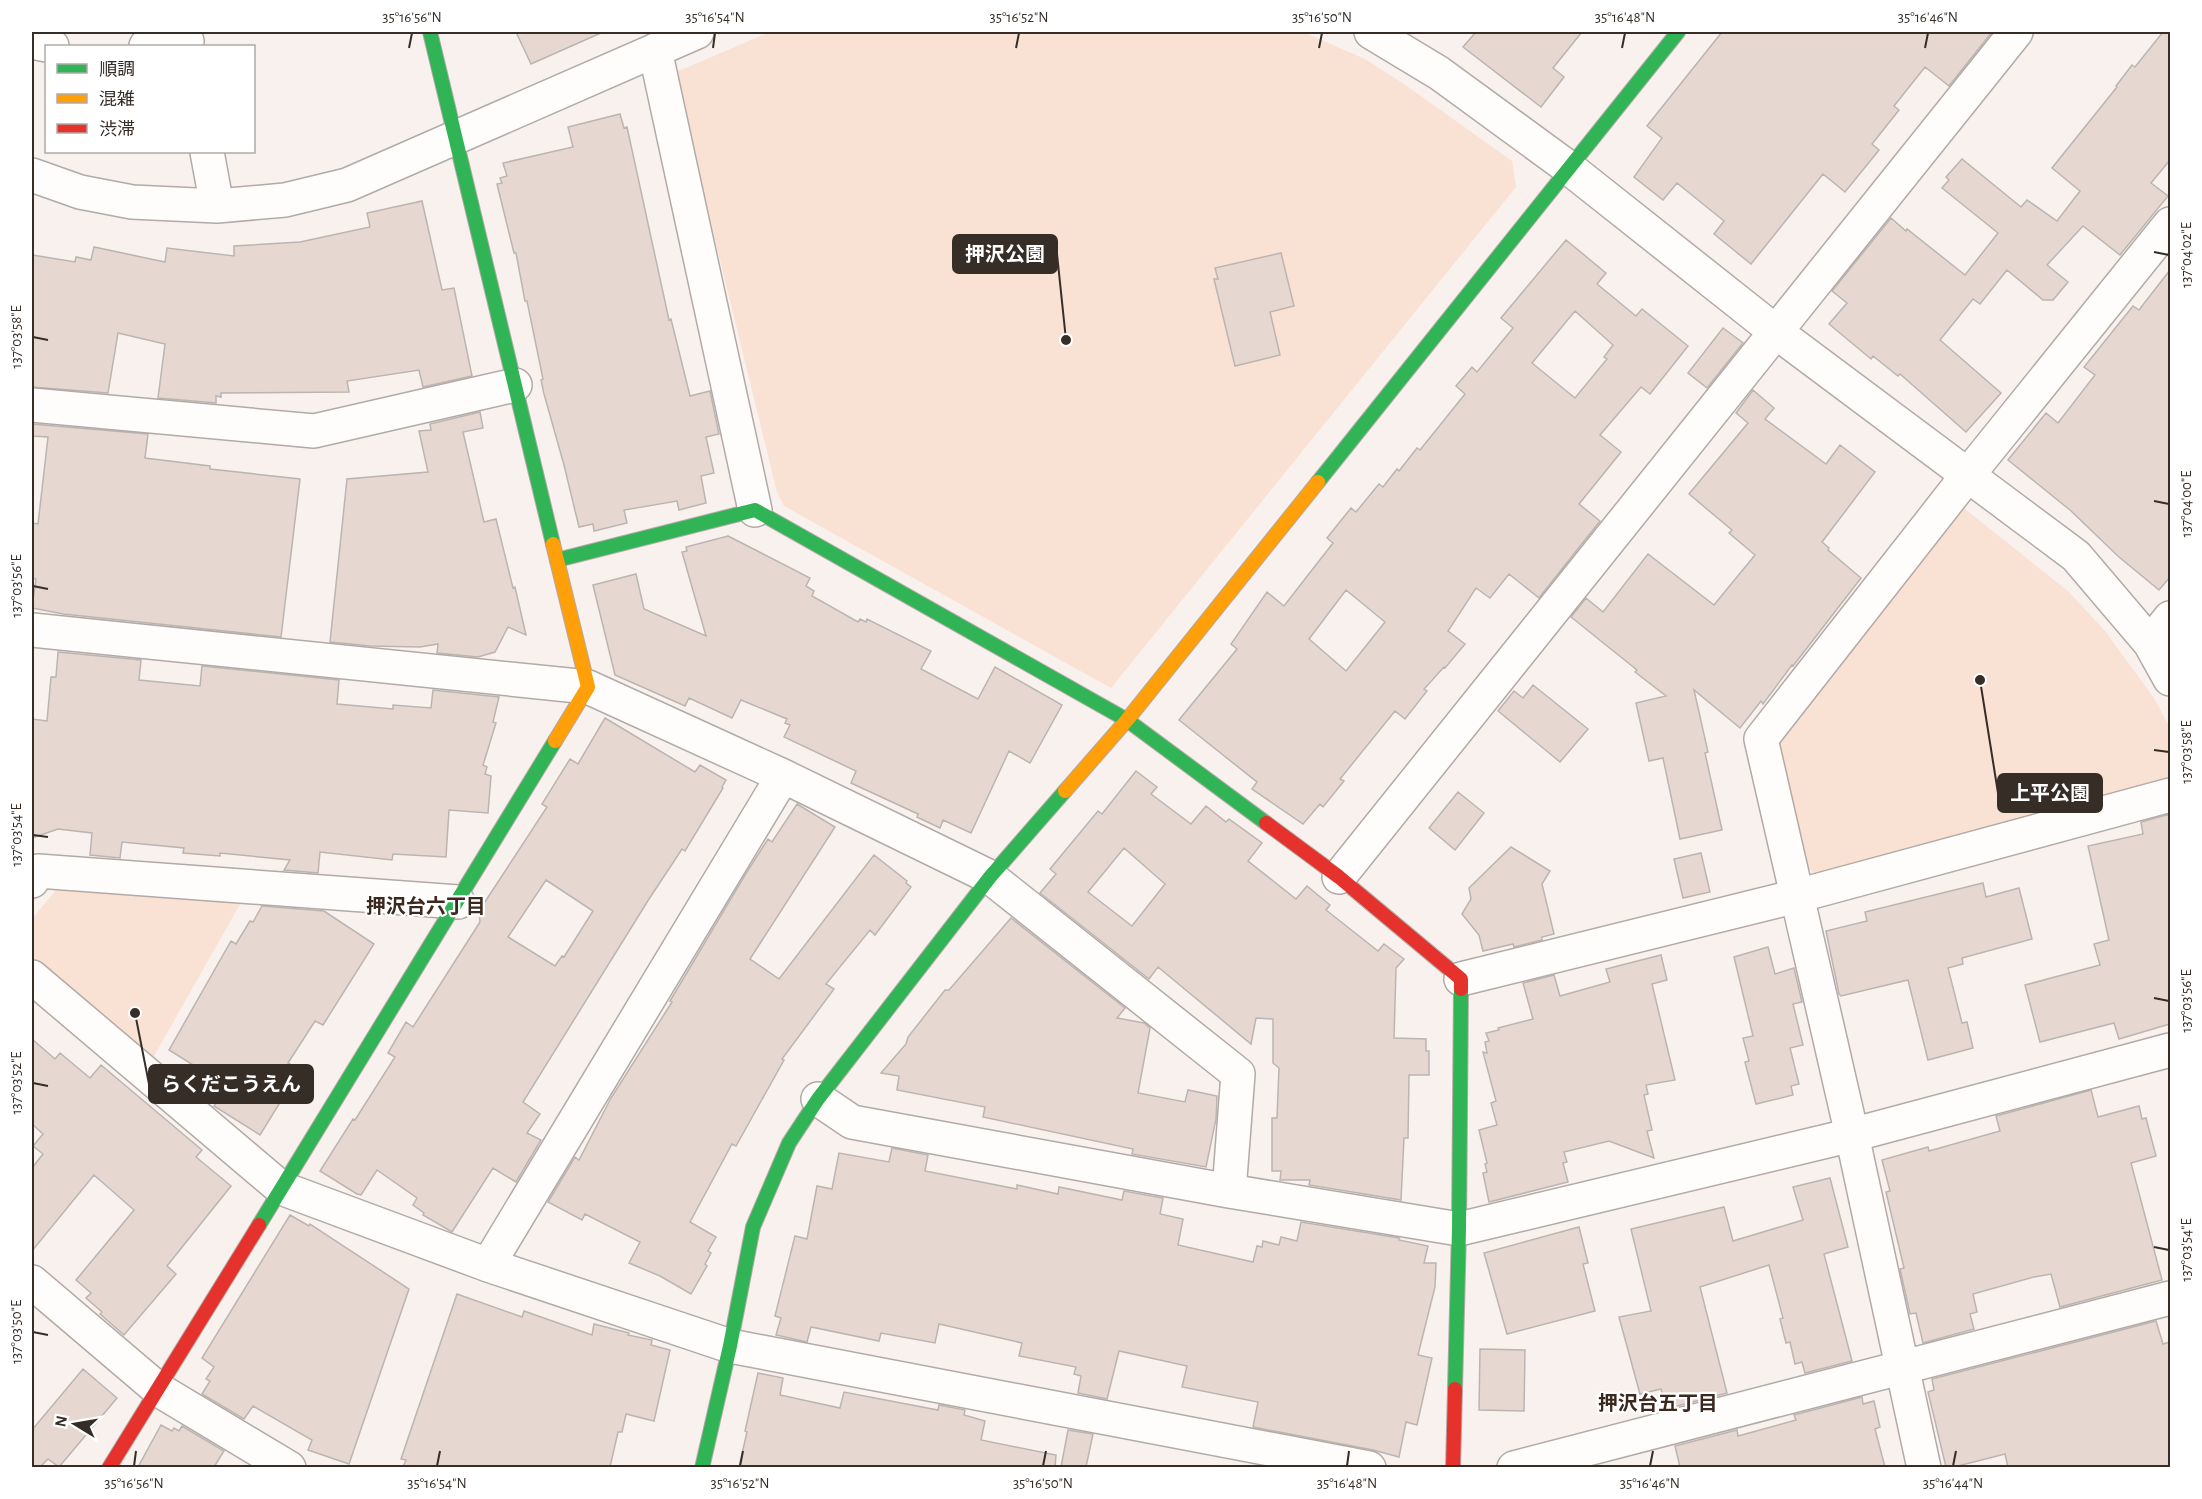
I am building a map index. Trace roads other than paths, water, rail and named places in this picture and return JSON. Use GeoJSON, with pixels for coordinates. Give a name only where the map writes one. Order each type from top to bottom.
{"type":"FeatureCollection","features":[{"type":"Feature","properties":{"kind":"street"},"geometry":{"type":"LineString","coordinates":[[109,1467],[159,1390],[281,1188],[459,902],[588,687],[430,32]]}},
{"type":"Feature","properties":{"kind":"street"},"geometry":{"type":"LineString","coordinates":[[32,175],[80,192],[132,202],[217,206],[285,200],[347,185],[697,32]]}},
{"type":"Feature","properties":{"kind":"street"},"geometry":{"type":"LineString","coordinates":[[1371,32],[1439,73],[1569,168],[1776,332],[2076,556],[2150,643],[2170,679]]}},
{"type":"Feature","properties":{"kind":"street"},"geometry":{"type":"LineString","coordinates":[[702,1467],[730,1346],[753,1227],[789,1143],[818,1099],[990,877],[1127,720],[1678,32]]}},
{"type":"Feature","properties":{"kind":"street"},"geometry":{"type":"LineString","coordinates":[[1339,877],[2016,32]]}},
{"type":"Feature","properties":{"kind":"street"},"geometry":{"type":"LineString","coordinates":[[153,45],[187,40]]}},
{"type":"Feature","properties":{"kind":"street"},"geometry":{"type":"LineString","coordinates":[[32,42],[47,45]]}},
{"type":"Feature","properties":{"kind":"street"},"geometry":{"type":"LineString","coordinates":[[655,50],[755,510]]}},
{"type":"Feature","properties":{"kind":"street"},"geometry":{"type":"LineString","coordinates":[[207,153],[217,206]]}},
{"type":"Feature","properties":{"kind":"street"},"geometry":{"type":"LineString","coordinates":[[1924,1467],[1852,1135],[1761,739],[1967,476],[2170,224]]}},
{"type":"Feature","properties":{"kind":"street"},"geometry":{"type":"LineString","coordinates":[[32,405],[314,431],[515,385]]}},
{"type":"Feature","properties":{"kind":"street"},"geometry":{"type":"LineString","coordinates":[[556,560],[755,510],[1127,720],[1339,877],[1461,979]]}},
{"type":"Feature","properties":{"kind":"street"},"geometry":{"type":"LineString","coordinates":[[2150,643],[2170,618]]}},
{"type":"Feature","properties":{"kind":"street"},"geometry":{"type":"LineString","coordinates":[[32,630],[588,687],[783,776],[990,877],[1238,1074],[1228,1191]]}},
{"type":"Feature","properties":{"kind":"street"},"geometry":{"type":"LineString","coordinates":[[488,1265],[783,776]]}},
{"type":"Feature","properties":{"kind":"street"},"geometry":{"type":"LineString","coordinates":[[1461,979],[1797,896],[2170,795]]}},
{"type":"Feature","properties":{"kind":"street"},"geometry":{"type":"LineString","coordinates":[[32,881],[38,871],[459,902]]}},
{"type":"Feature","properties":{"kind":"street"},"geometry":{"type":"LineString","coordinates":[[32,977],[281,1188],[488,1265],[730,1346],[1369,1467]]}},
{"type":"Feature","properties":{"kind":"street"},"geometry":{"type":"LineString","coordinates":[[1453,1467],[1459,1228],[1461,979]]}},
{"type":"Feature","properties":{"kind":"street"},"geometry":{"type":"LineString","coordinates":[[818,1099],[852,1122],[1228,1191],[1459,1228],[1852,1135],[2170,1050]]}},
{"type":"Feature","properties":{"kind":"street"},"geometry":{"type":"LineString","coordinates":[[32,1282],[159,1390],[289,1467]]}},
{"type":"Feature","properties":{"kind":"street"},"geometry":{"type":"LineString","coordinates":[[1514,1467],[2170,1298]]}},
{"type":"Feature","properties":{"kind":"place","name":"押沢公園"},"geometry":{"type":"Point","coordinates":[1066,340]}},
{"type":"Feature","properties":{"kind":"place","name":"上平公園"},"geometry":{"type":"Point","coordinates":[1980,680]}},
{"type":"Feature","properties":{"kind":"place","name":"らくだこうえん"},"geometry":{"type":"Point","coordinates":[135,1013]}},
{"type":"Feature","properties":{"kind":"district","name":"押沢台六丁目"},"geometry":{"type":"Point","coordinates":[426,906]}},
{"type":"Feature","properties":{"kind":"district","name":"押沢台五丁目"},"geometry":{"type":"Point","coordinates":[1658,1403]}}]}
